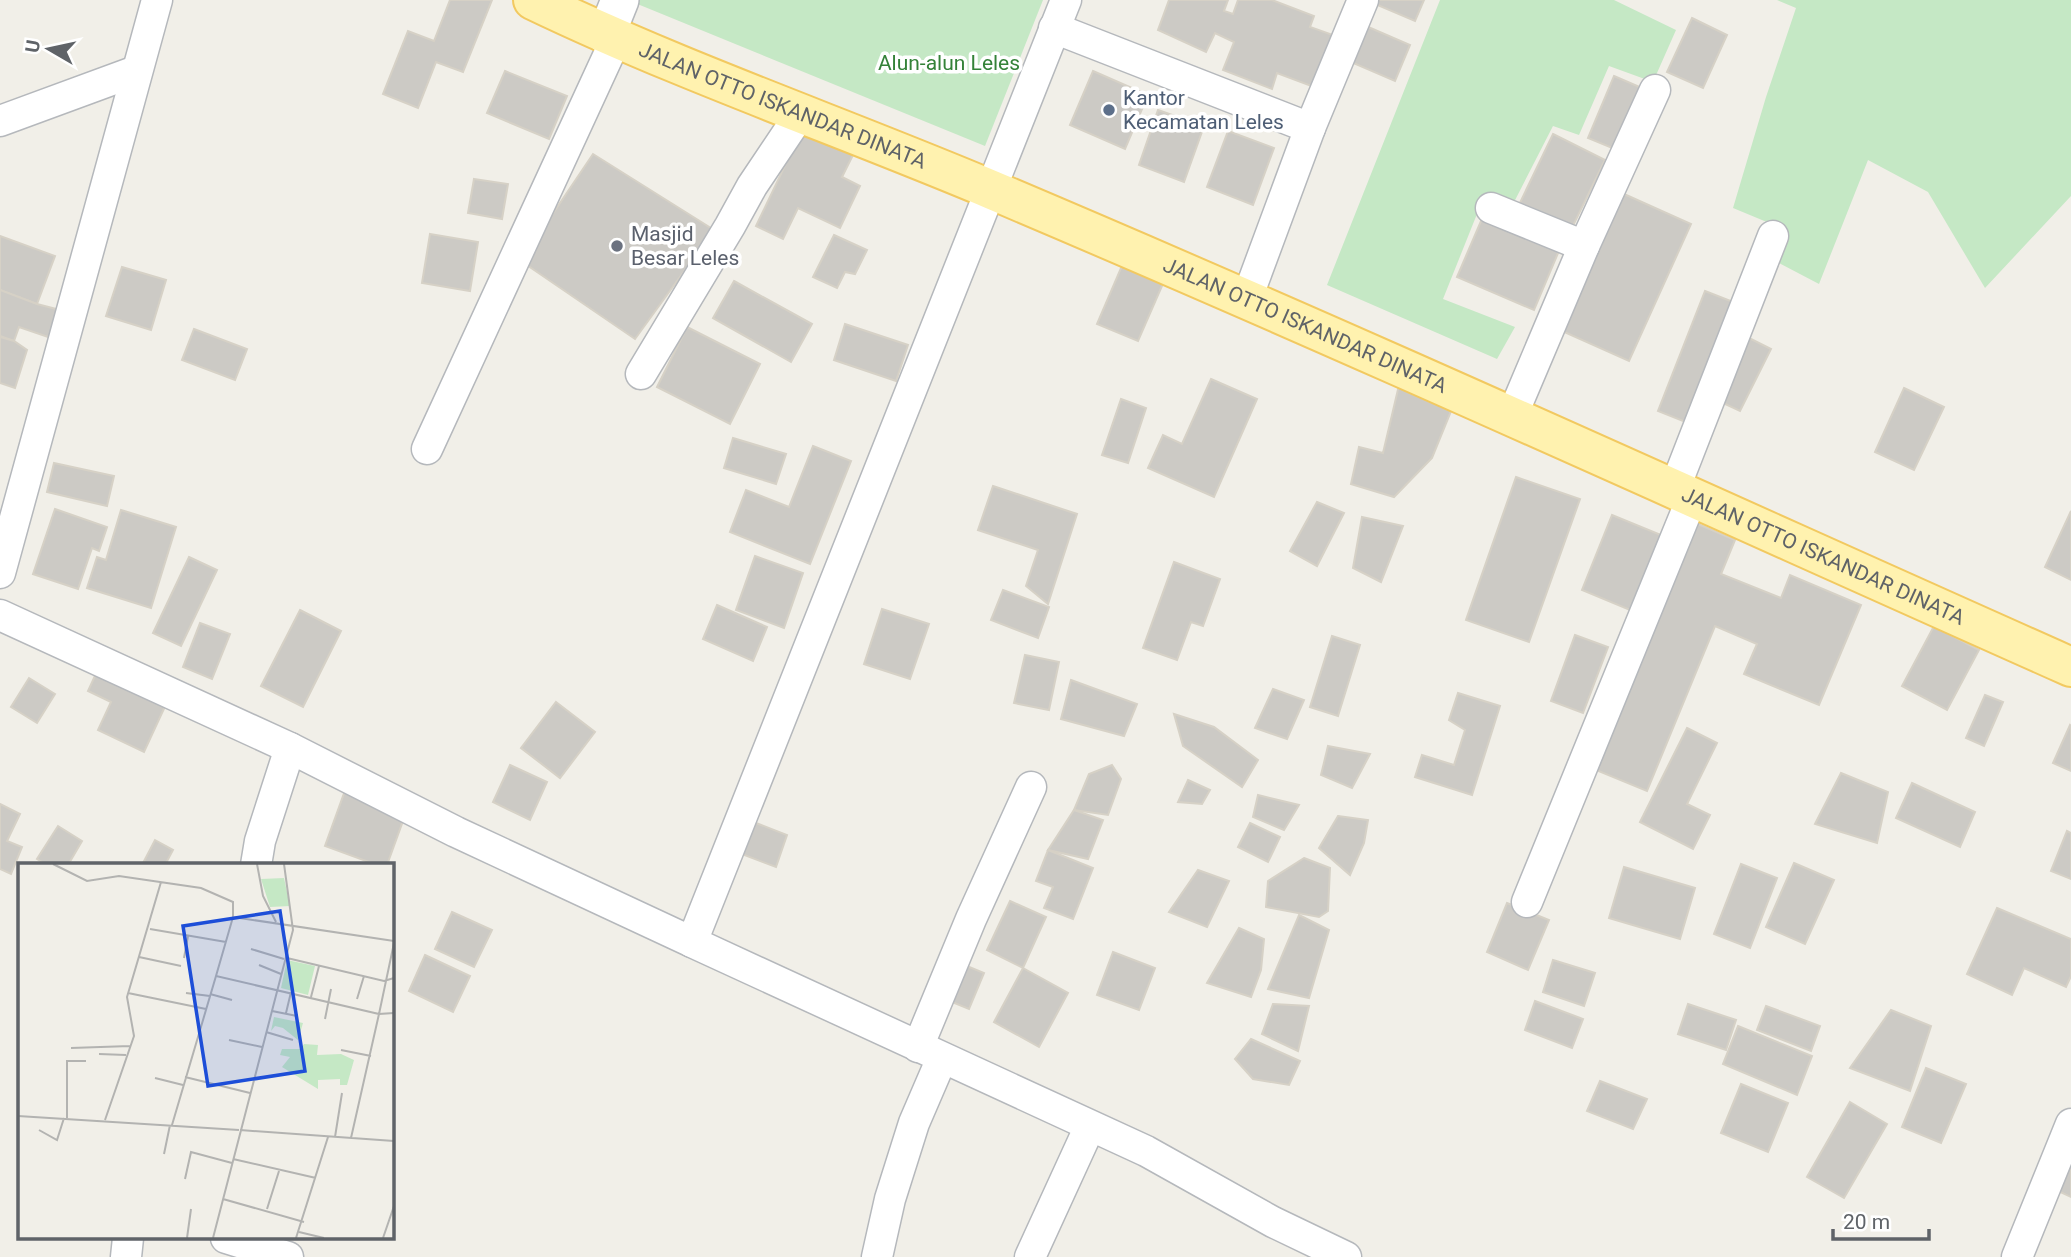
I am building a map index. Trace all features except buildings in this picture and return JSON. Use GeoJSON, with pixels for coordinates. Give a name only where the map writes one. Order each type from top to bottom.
{"type":"FeatureCollection","features":[{"type":"Feature","properties":{"kind":"main road","name":"JALAN OTTO ISKANDAR DINATA"},"geometry":{"type":"LineString","coordinates":[[533,0],[611,37],[991,189],[1511,416],[2071,667]]}},
{"type":"Feature","properties":{"kind":"street"},"geometry":{"type":"LineString","coordinates":[[0,573],[157,0]]}},
{"type":"Feature","properties":{"kind":"street"},"geometry":{"type":"LineString","coordinates":[[427,449],[611,37],[620,0]]}},
{"type":"Feature","properties":{"kind":"street"},"geometry":{"type":"LineString","coordinates":[[692,942],[1066,0]]}},
{"type":"Feature","properties":{"kind":"street"},"geometry":{"type":"LineString","coordinates":[[1246,301],[1310,128],[1363,0]]}},
{"type":"Feature","properties":{"kind":"street"},"geometry":{"type":"LineString","coordinates":[[1054,28],[1310,128]]}},
{"type":"Feature","properties":{"kind":"street"},"geometry":{"type":"LineString","coordinates":[[0,121],[136,71]]}},
{"type":"Feature","properties":{"kind":"street"},"geometry":{"type":"LineString","coordinates":[[1511,416],[1655,90]]}},
{"type":"Feature","properties":{"kind":"street"},"geometry":{"type":"LineString","coordinates":[[641,374],[752,186],[801,113]]}},
{"type":"Feature","properties":{"kind":"street"},"geometry":{"type":"LineString","coordinates":[[1490,208],[1584,246]]}},
{"type":"Feature","properties":{"kind":"street"},"geometry":{"type":"LineString","coordinates":[[1527,902],[1683,494],[1773,236]]}},
{"type":"Feature","properties":{"kind":"street"},"geometry":{"type":"LineString","coordinates":[[0,615],[290,748],[456,832],[1146,1151],[1273,1222],[1346,1257]]}},
{"type":"Feature","properties":{"kind":"street"},"geometry":{"type":"LineString","coordinates":[[256,863],[260,841],[290,748]]}},
{"type":"Feature","properties":{"kind":"street"},"geometry":{"type":"LineString","coordinates":[[877,1257],[890,1199],[914,1123],[930,1052],[971,919],[1031,787]]}},
{"type":"Feature","properties":{"kind":"street"},"geometry":{"type":"LineString","coordinates":[[2017,1257],[2071,1124]]}},
{"type":"Feature","properties":{"kind":"street"},"geometry":{"type":"LineString","coordinates":[[1030,1257],[1090,1126]]}},
{"type":"Feature","properties":{"kind":"street"},"geometry":{"type":"LineString","coordinates":[[233,1240],[288,1257]]}},
{"type":"Feature","properties":{"kind":"green space","name":"Alun-alun Leles"},"geometry":{"type":"Polygon","coordinates":[[[637,0],[1043,0],[985,146],[635,3],[637,0]]]}},
{"type":"Feature","properties":{"kind":"green space"},"geometry":{"type":"Polygon","coordinates":[[[1440,0],[1614,0],[1676,30],[1653,82],[1609,66],[1579,135],[1553,126],[1511,208],[1485,194],[1443,299],[1515,327],[1497,359],[1327,285],[1440,0]]]}},
{"type":"Feature","properties":{"kind":"green space"},"geometry":{"type":"Polygon","coordinates":[[[1777,0],[2071,0],[2071,196],[1985,288],[1928,192],[1868,160],[1819,284],[1758,252],[1774,225],[1733,208],[1796,8],[1777,0]]]}},
{"type":"Feature","properties":{"kind":"place","name":"Kantor Kecamatan Leles"},"geometry":{"type":"Point","coordinates":[1109,110]}},
{"type":"Feature","properties":{"kind":"place","name":"Masjid Besar Leles"},"geometry":{"type":"Point","coordinates":[617,246]}}]}
